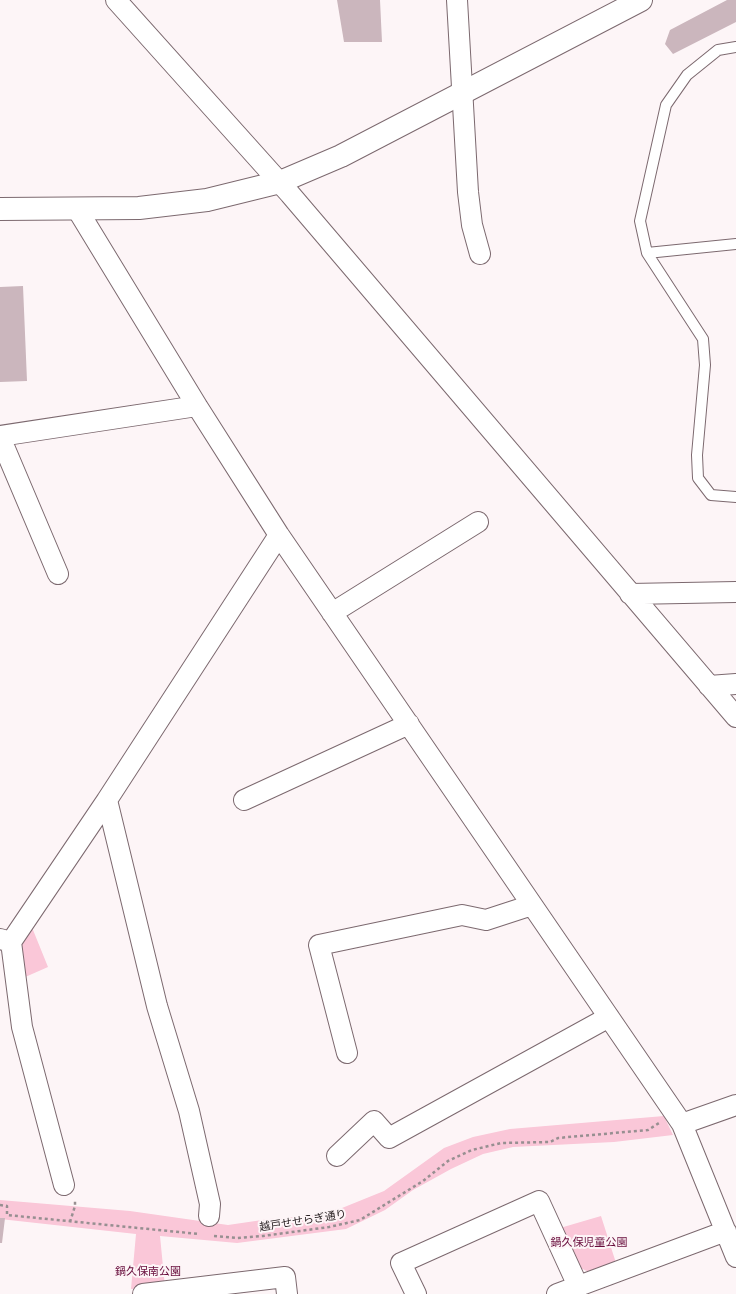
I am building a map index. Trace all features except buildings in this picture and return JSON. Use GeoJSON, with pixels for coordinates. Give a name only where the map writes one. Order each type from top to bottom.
{"type":"FeatureCollection","features":[{"type":"Feature","properties":{"kind":"street"},"geometry":{"type":"LineString","coordinates":[[116,0],[280,182],[736,717]]}},
{"type":"Feature","properties":{"kind":"street"},"geometry":{"type":"LineString","coordinates":[[457,0],[468,192],[472,225],[480,254]]}},
{"type":"Feature","properties":{"kind":"street"},"geometry":{"type":"LineString","coordinates":[[0,209],[76,210],[139,208],[207,200],[280,182],[341,156],[641,0]]}},
{"type":"Feature","properties":{"kind":"street"},"geometry":{"type":"LineString","coordinates":[[76,210],[197,406],[280,535],[609,1018],[673,1122],[726,1231],[736,1257]]}},
{"type":"Feature","properties":{"kind":"street"},"geometry":{"type":"LineString","coordinates":[[58,574],[0,437],[197,406]]}},
{"type":"Feature","properties":{"kind":"street"},"geometry":{"type":"LineString","coordinates":[[332,613],[478,522]]}},
{"type":"Feature","properties":{"kind":"street"},"geometry":{"type":"LineString","coordinates":[[64,1185],[22,1027],[6,941],[107,800],[280,535]]}},
{"type":"Feature","properties":{"kind":"street"},"geometry":{"type":"LineString","coordinates":[[630,594],[736,592]]}},
{"type":"Feature","properties":{"kind":"street"},"geometry":{"type":"LineString","coordinates":[[709,686],[736,684]]}},
{"type":"Feature","properties":{"kind":"street"},"geometry":{"type":"LineString","coordinates":[[244,800],[409,724]]}},
{"type":"Feature","properties":{"kind":"street"},"geometry":{"type":"LineString","coordinates":[[107,800],[157,1006],[189,1111],[210,1204],[208,1225]]}},
{"type":"Feature","properties":{"kind":"street"},"geometry":{"type":"LineString","coordinates":[[346,1052],[319,945],[462,915],[486,920],[532,905]]}},
{"type":"Feature","properties":{"kind":"street"},"geometry":{"type":"LineString","coordinates":[[337,1156],[374,1121],[389,1138],[609,1018]]}},
{"type":"Feature","properties":{"kind":"street"},"geometry":{"type":"LineString","coordinates":[[673,1122],[736,1105]]}},
{"type":"Feature","properties":{"kind":"street"},"geometry":{"type":"LineString","coordinates":[[416,1294],[401,1263],[539,1201],[578,1286]]}},
{"type":"Feature","properties":{"kind":"street"},"geometry":{"type":"LineString","coordinates":[[557,1294],[726,1231]]}},
{"type":"Feature","properties":{"kind":"street"},"geometry":{"type":"LineString","coordinates":[[143,1294],[223,1289],[285,1277],[288,1294]]}},
{"type":"Feature","properties":{"kind":"lane"},"geometry":{"type":"LineString","coordinates":[[736,47],[718,50],[687,75],[666,105],[640,221],[648,253],[703,339],[705,365],[697,455],[698,478],[711,495],[736,497]]}},
{"type":"Feature","properties":{"kind":"lane"},"geometry":{"type":"LineString","coordinates":[[648,253],[736,244]]}},
{"type":"Feature","properties":{"kind":"path","name":"越戸せせらぎ通り"},"geometry":{"type":"LineString","coordinates":[[211,1236],[238,1238],[263,1236],[329,1227],[352,1222],[377,1210],[423,1181],[448,1161],[472,1150],[501,1143],[550,1142],[558,1138],[648,1130],[673,1122]]}},
{"type":"Feature","properties":{"kind":"path"},"geometry":{"type":"LineString","coordinates":[[0,1204],[7,1206],[7,1215],[70,1222],[208,1225]]}},
{"type":"Feature","properties":{"kind":"path"},"geometry":{"type":"LineString","coordinates":[[70,1222],[75,1206]]}},
{"type":"Feature","properties":{"kind":"green space"},"geometry":{"type":"Polygon","coordinates":[[[31,925],[48,967],[23,978],[19,949],[31,925]]]}},
{"type":"Feature","properties":{"kind":"green space","name":"鍋久保南公園"},"geometry":{"type":"Polygon","coordinates":[[[664,1116],[673,1135],[614,1142],[513,1147],[483,1154],[451,1169],[413,1190],[385,1210],[346,1229],[237,1243],[160,1236],[165,1287],[131,1289],[136,1234],[0,1219],[0,1200],[130,1211],[228,1225],[269,1219],[311,1216],[342,1208],[384,1191],[444,1148],[473,1137],[510,1129],[664,1116]]]}},
{"type":"Feature","properties":{"kind":"green space","name":"鍋久保児童公園"},"geometry":{"type":"Polygon","coordinates":[[[601,1216],[616,1263],[589,1272],[576,1266],[560,1228],[601,1216]]]}}]}
